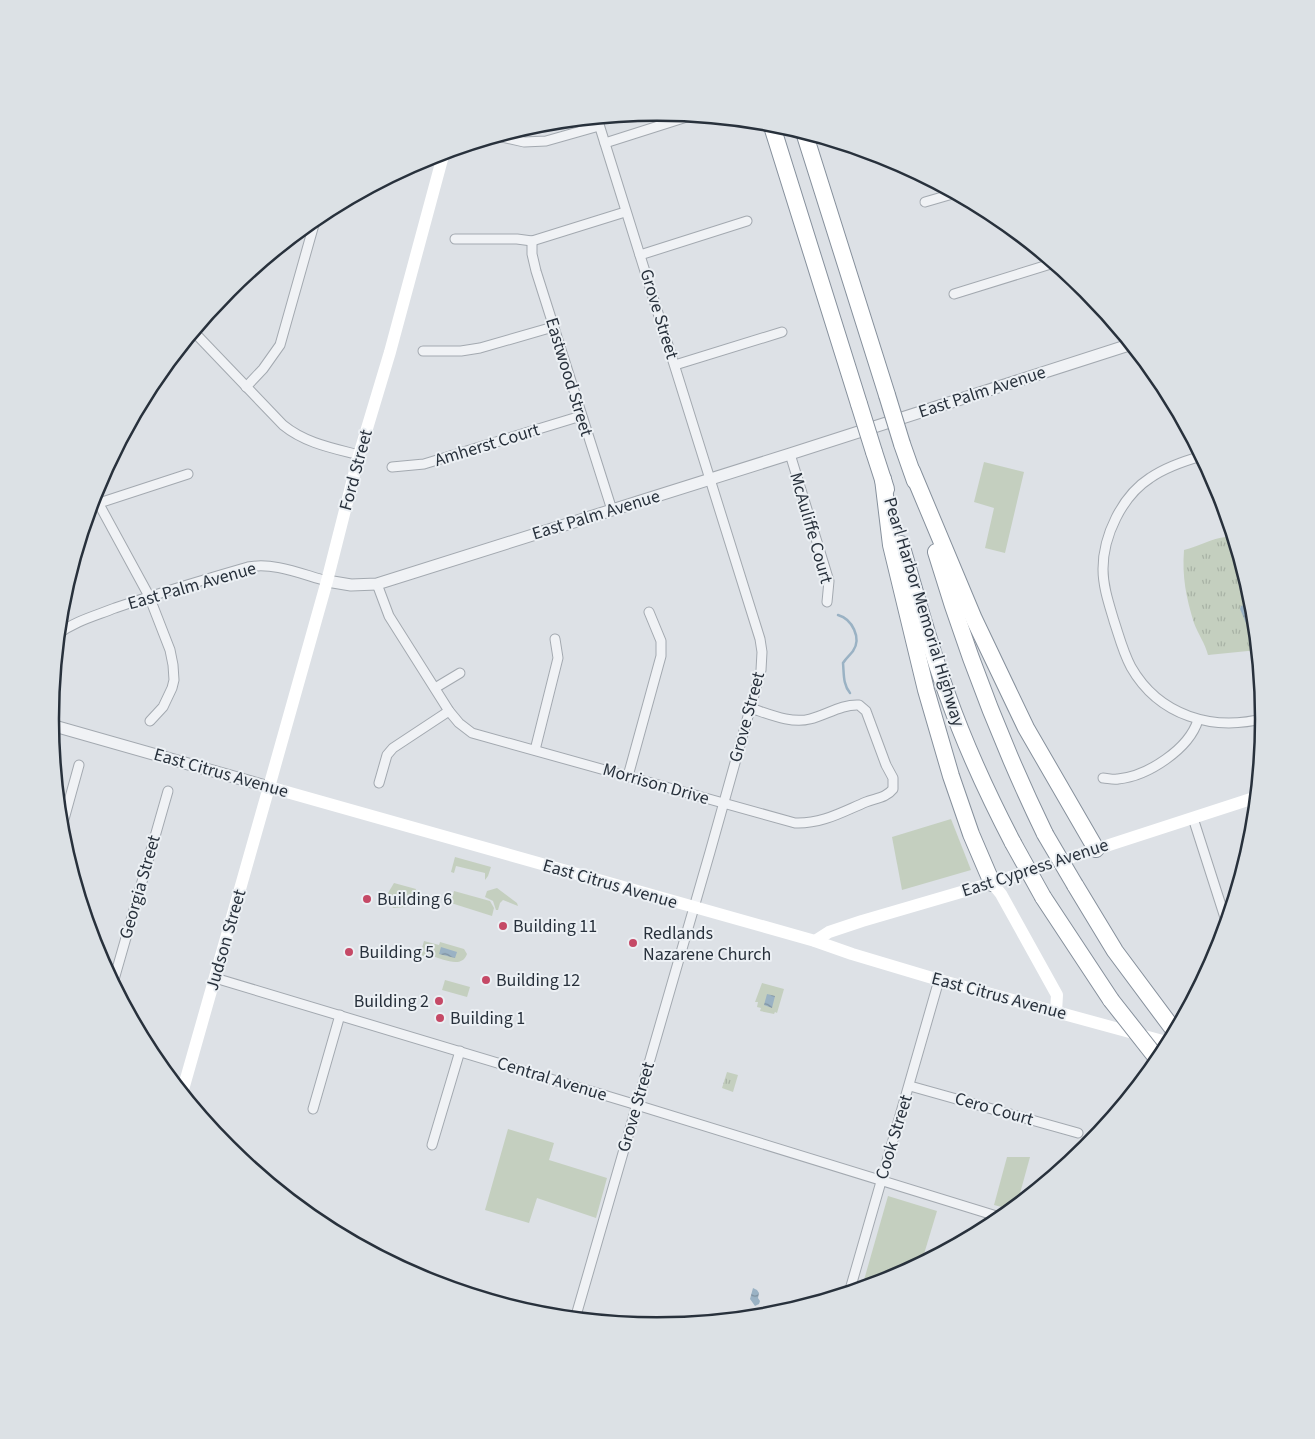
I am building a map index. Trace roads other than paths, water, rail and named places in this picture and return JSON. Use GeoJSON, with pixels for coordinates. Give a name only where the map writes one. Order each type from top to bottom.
{"type":"FeatureCollection","features":[{"type":"Feature","properties":{"kind":"highway","name":"Pearl Harbor Memorial Highway"},"geometry":{"type":"LineString","coordinates":[[774,132],[883,478],[923,621],[947,694],[981,780],[1043,897],[1111,1000],[1153,1055]]}},
{"type":"Feature","properties":{"kind":"highway","name":"Pearl Harbor Memorial Highway"},"geometry":{"type":"LineString","coordinates":[[806,140],[912,472],[954,615],[981,690],[1018,779],[1045,834],[1115,951],[1171,1027]]}},
{"type":"Feature","properties":{"kind":"highway"},"geometry":{"type":"LineString","coordinates":[[912,472],[974,619],[1026,728],[1096,849]]}},
{"type":"Feature","properties":{"kind":"highway"},"geometry":{"type":"LineString","coordinates":[[883,478],[891,545],[926,690],[951,776],[971,834],[992,883]]}},
{"type":"Feature","properties":{"kind":"main road","name":"Ford Street"},"geometry":{"type":"LineString","coordinates":[[269,787],[442,161]]}},
{"type":"Feature","properties":{"kind":"main road","name":"East Citrus Avenue"},"geometry":{"type":"LineString","coordinates":[[269,787],[815,941],[939,980],[1162,1042]]}},
{"type":"Feature","properties":{"kind":"main road","name":"Judson Street"},"geometry":{"type":"LineString","coordinates":[[184,1086],[269,787]]}},
{"type":"Feature","properties":{"kind":"main road","name":"East Cypress Avenue"},"geometry":{"type":"LineString","coordinates":[[815,941],[829,932],[847,926],[992,883],[1251,800]]}},
{"type":"Feature","properties":{"kind":"main road"},"geometry":{"type":"LineString","coordinates":[[992,883],[1001,894],[1057,995],[1056,1012]]}},
{"type":"Feature","properties":{"kind":"street"},"geometry":{"type":"LineString","coordinates":[[605,143],[675,121]]}},
{"type":"Feature","properties":{"kind":"street","name":"Grove Street"},"geometry":{"type":"LineString","coordinates":[[577,1313],[724,803],[761,670],[762,652],[711,479],[599,124]]}},
{"type":"Feature","properties":{"kind":"street"},"geometry":{"type":"LineString","coordinates":[[511,139],[524,142],[546,141],[590,125]]}},
{"type":"Feature","properties":{"kind":"street"},"geometry":{"type":"LineString","coordinates":[[925,202],[947,196]]}},
{"type":"Feature","properties":{"kind":"street"},"geometry":{"type":"LineString","coordinates":[[455,240],[517,240],[532,242],[626,212]]}},
{"type":"Feature","properties":{"kind":"street"},"geometry":{"type":"LineString","coordinates":[[640,255],[747,221]]}},
{"type":"Feature","properties":{"kind":"street"},"geometry":{"type":"LineString","coordinates":[[246,387],[263,369],[280,345],[312,231]]}},
{"type":"Feature","properties":{"kind":"street","name":"Eastwood Street"},"geometry":{"type":"LineString","coordinates":[[532,242],[532,254],[536,271],[580,416],[612,510]]}},
{"type":"Feature","properties":{"kind":"street"},"geometry":{"type":"LineString","coordinates":[[954,294],[1047,265]]}},
{"type":"Feature","properties":{"kind":"street"},"geometry":{"type":"LineString","coordinates":[[423,351],[461,351],[480,348],[553,327]]}},
{"type":"Feature","properties":{"kind":"street"},"geometry":{"type":"LineString","coordinates":[[675,365],[782,332]]}},
{"type":"Feature","properties":{"kind":"street"},"geometry":{"type":"LineString","coordinates":[[198,336],[283,425],[301,437],[359,455]]}},
{"type":"Feature","properties":{"kind":"street","name":"East Palm Avenue"},"geometry":{"type":"LineString","coordinates":[[66,628],[150,596],[248,566],[272,566],[327,581],[351,585],[377,584],[1126,346]]}},
{"type":"Feature","properties":{"kind":"street","name":"Amherst Court"},"geometry":{"type":"LineString","coordinates":[[392,467],[424,464],[580,416]]}},
{"type":"Feature","properties":{"kind":"street","name":"McAuliffe Court"},"geometry":{"type":"LineString","coordinates":[[790,454],[829,581],[827,602]]}},
{"type":"Feature","properties":{"kind":"street"},"geometry":{"type":"LineString","coordinates":[[1196,458],[1179,463],[1149,478],[1131,496],[1116,519],[1109,535],[1103,569],[1105,591],[1124,653],[1131,667],[1148,689],[1163,702],[1178,712],[1198,720],[1226,724],[1241,724],[1256,720]]}},
{"type":"Feature","properties":{"kind":"street"},"geometry":{"type":"LineString","coordinates":[[99,503],[188,474]]}},
{"type":"Feature","properties":{"kind":"street"},"geometry":{"type":"LineString","coordinates":[[97,510],[150,596],[170,650],[174,680],[163,707],[150,721]]}},
{"type":"Feature","properties":{"kind":"street","name":"Morrison Drive"},"geometry":{"type":"LineString","coordinates":[[377,584],[389,616],[449,711],[459,723],[472,733],[795,823],[811,822],[833,817],[886,796],[893,789],[893,778],[886,765],[866,711],[858,705],[848,706],[809,720],[798,721],[750,708]]}},
{"type":"Feature","properties":{"kind":"street"},"geometry":{"type":"LineString","coordinates":[[628,776],[662,648],[662,641],[649,612]]}},
{"type":"Feature","properties":{"kind":"street"},"geometry":{"type":"LineString","coordinates":[[535,750],[558,658],[555,639]]}},
{"type":"Feature","properties":{"kind":"street"},"geometry":{"type":"LineString","coordinates":[[435,688],[460,673]]}},
{"type":"Feature","properties":{"kind":"street"},"geometry":{"type":"LineString","coordinates":[[379,783],[387,755],[393,748],[449,711]]}},
{"type":"Feature","properties":{"kind":"street"},"geometry":{"type":"LineString","coordinates":[[1103,778],[1117,780],[1148,770],[1160,763],[1182,745],[1196,727],[1198,720]]}},
{"type":"Feature","properties":{"kind":"street","name":"East Citrus Avenue"},"geometry":{"type":"LineString","coordinates":[[59,728],[269,787]]}},
{"type":"Feature","properties":{"kind":"street"},"geometry":{"type":"LineString","coordinates":[[66,811],[79,765]]}},
{"type":"Feature","properties":{"kind":"street","name":"Georgia Street"},"geometry":{"type":"LineString","coordinates":[[116,974],[168,791]]}},
{"type":"Feature","properties":{"kind":"street"},"geometry":{"type":"LineString","coordinates":[[1194,818],[1224,913]]}},
{"type":"Feature","properties":{"kind":"street","name":"Central Avenue"},"geometry":{"type":"LineString","coordinates":[[215,978],[460,1051],[993,1215]]}},
{"type":"Feature","properties":{"kind":"street","name":"Cook Street"},"geometry":{"type":"LineString","coordinates":[[851,1286],[939,980]]}},
{"type":"Feature","properties":{"kind":"street"},"geometry":{"type":"LineString","coordinates":[[313,1109],[340,1015]]}},
{"type":"Feature","properties":{"kind":"street"},"geometry":{"type":"LineString","coordinates":[[432,1145],[460,1051]]}},
{"type":"Feature","properties":{"kind":"street","name":"Cero Court"},"geometry":{"type":"LineString","coordinates":[[910,1086],[1078,1133]]}},
{"type":"Feature","properties":{"kind":"water"},"geometry":{"type":"Polygon","coordinates":[[[1245,605],[1248,622],[1246,623],[1240,609],[1241,606],[1245,605]]]}},
{"type":"Feature","properties":{"kind":"water"},"geometry":{"type":"Polygon","coordinates":[[[441,947],[457,952],[455,958],[439,954],[441,947]]]}},
{"type":"Feature","properties":{"kind":"water"},"geometry":{"type":"Polygon","coordinates":[[[767,994],[775,996],[772,1008],[764,1005],[767,994]]]}},
{"type":"Feature","properties":{"kind":"water"},"geometry":{"type":"Polygon","coordinates":[[[753,1288],[759,1293],[758,1298],[760,1301],[755,1306],[750,1299],[753,1288]]]}},
{"type":"Feature","properties":{"kind":"waterway"},"geometry":{"type":"LineString","coordinates":[[838,615],[848,620],[856,635],[856,646],[843,663],[845,683],[850,693]]}},
{"type":"Feature","properties":{"kind":"place","name":"Building 6"},"geometry":{"type":"Point","coordinates":[367,899]}},
{"type":"Feature","properties":{"kind":"place","name":"Building 11"},"geometry":{"type":"Point","coordinates":[503,926]}},
{"type":"Feature","properties":{"kind":"place","name":"Redlands Nazarene Church"},"geometry":{"type":"Point","coordinates":[633,943]}},
{"type":"Feature","properties":{"kind":"place","name":"Building 5"},"geometry":{"type":"Point","coordinates":[349,952]}},
{"type":"Feature","properties":{"kind":"place","name":"Building 12"},"geometry":{"type":"Point","coordinates":[486,980]}},
{"type":"Feature","properties":{"kind":"place","name":"Building 2"},"geometry":{"type":"Point","coordinates":[439,1001]}},
{"type":"Feature","properties":{"kind":"place","name":"Building 1"},"geometry":{"type":"Point","coordinates":[440,1018]}}]}
